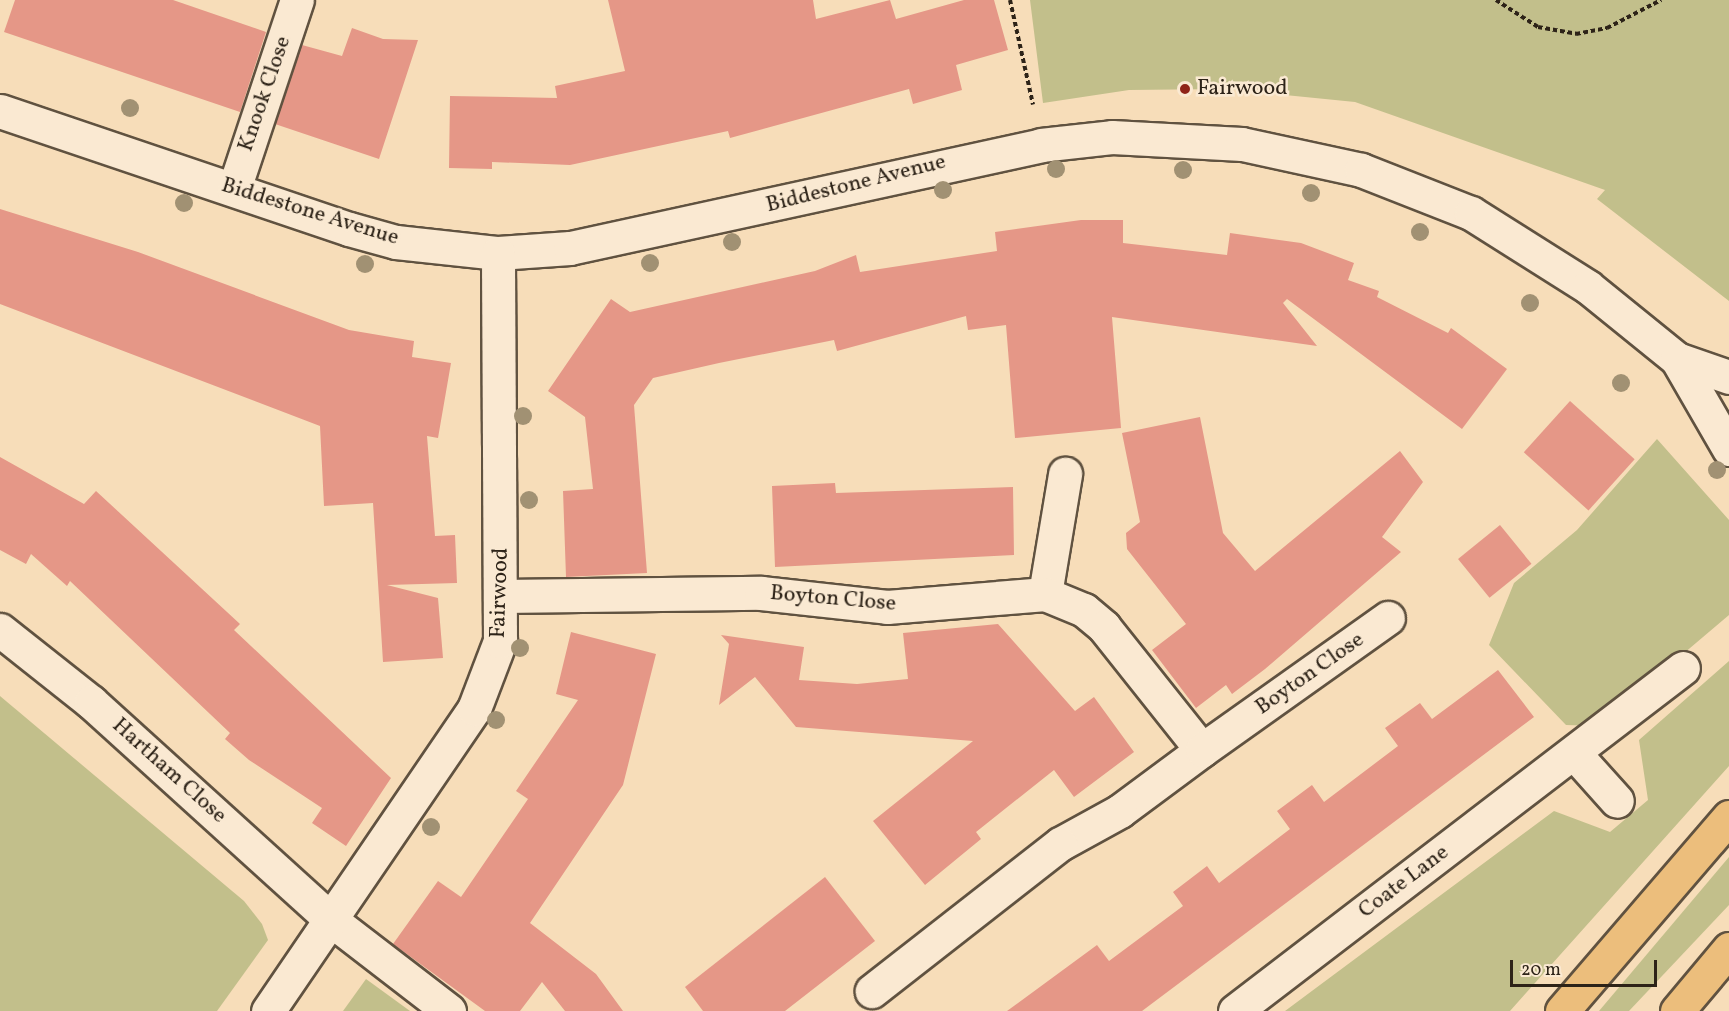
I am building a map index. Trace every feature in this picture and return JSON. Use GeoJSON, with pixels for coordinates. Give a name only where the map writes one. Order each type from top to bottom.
{"type":"FeatureCollection","features":[{"type":"Feature","properties":{"kind":"main road"},"geometry":{"type":"LineString","coordinates":[[1562,1011],[1729,817]]}},
{"type":"Feature","properties":{"kind":"main road"},"geometry":{"type":"LineString","coordinates":[[1677,1011],[1729,949]]}},
{"type":"Feature","properties":{"kind":"street","name":"Knook Close"},"geometry":{"type":"LineString","coordinates":[[234,189],[297,0]]}},
{"type":"Feature","properties":{"kind":"street","name":"Biddestone Avenue"},"geometry":{"type":"LineString","coordinates":[[0,111],[396,242],[498,253],[570,248],[1041,145],[1112,137],[1182,139],[1290,152],[1361,170],[1462,209],[1512,237],[1588,287],[1677,359],[1729,377]]}},
{"type":"Feature","properties":{"kind":"street","name":"Fairwood"},"geometry":{"type":"LineString","coordinates":[[268,1011],[474,709],[500,641],[502,596],[498,253]]}},
{"type":"Feature","properties":{"kind":"street","name":"Biddestone Avenue"},"geometry":{"type":"LineString","coordinates":[[1677,359],[1729,449]]}},
{"type":"Feature","properties":{"kind":"street"},"geometry":{"type":"LineString","coordinates":[[1045,594],[1065,474]]}},
{"type":"Feature","properties":{"kind":"street","name":"Boyton Close"},"geometry":{"type":"LineString","coordinates":[[502,596],[761,593],[887,607],[1045,594],[1084,610],[1104,627],[1202,750]]}},
{"type":"Feature","properties":{"kind":"street","name":"Boyton Close"},"geometry":{"type":"LineString","coordinates":[[872,991],[1060,844],[1120,811],[1388,618]]}},
{"type":"Feature","properties":{"kind":"street","name":"Hartham Close"},"geometry":{"type":"LineString","coordinates":[[0,630],[91,702],[331,920]]}},
{"type":"Feature","properties":{"kind":"street","name":"Coate Lane"},"geometry":{"type":"LineString","coordinates":[[1235,1011],[1683,668]]}},
{"type":"Feature","properties":{"kind":"street"},"geometry":{"type":"LineString","coordinates":[[1574,753],[1617,801]]}},
{"type":"Feature","properties":{"kind":"street"},"geometry":{"type":"LineString","coordinates":[[331,920],[449,1011]]}},
{"type":"Feature","properties":{"kind":"path"},"geometry":{"type":"LineString","coordinates":[[1010,0],[1041,145]]}},
{"type":"Feature","properties":{"kind":"path"},"geometry":{"type":"LineString","coordinates":[[1496,0],[1538,27],[1576,34],[1607,28],[1661,0]]}},
{"type":"Feature","properties":{"kind":"shaded area"},"geometry":{"type":"Polygon","coordinates":[[[1030,0],[1729,0],[1729,301],[1597,199],[1605,190],[1355,102],[1224,89],[1129,90],[1043,103],[1030,0]]]}},
{"type":"Feature","properties":{"kind":"shaded area"},"geometry":{"type":"Polygon","coordinates":[[[1657,439],[1729,520],[1729,615],[1598,726],[1566,725],[1489,645],[1514,583],[1577,530],[1657,439]]]}},
{"type":"Feature","properties":{"kind":"shaded area"},"geometry":{"type":"Polygon","coordinates":[[[1729,661],[1729,766],[1510,1011],[1285,1011],[1554,811],[1610,832],[1648,800],[1639,740],[1729,661]]]}},
{"type":"Feature","properties":{"kind":"shaded area"},"geometry":{"type":"Polygon","coordinates":[[[0,696],[244,901],[262,924],[268,940],[217,1011],[0,1011],[0,696]]]}},
{"type":"Feature","properties":{"kind":"shaded area"},"geometry":{"type":"Polygon","coordinates":[[[1729,857],[1729,905],[1629,1011],[1599,1011],[1729,857]]]}},
{"type":"Feature","properties":{"kind":"shaded area"},"geometry":{"type":"Polygon","coordinates":[[[366,979],[410,1011],[343,1011],[366,979]]]}},
{"type":"Feature","properties":{"kind":"building"},"geometry":{"type":"Polygon","coordinates":[[[15,0],[173,0],[266,32],[240,112],[4,32],[15,0]]]}},
{"type":"Feature","properties":{"kind":"building"},"geometry":{"type":"Polygon","coordinates":[[[608,0],[813,0],[816,19],[890,0],[896,19],[964,0],[994,0],[1008,50],[956,65],[962,90],[913,104],[909,89],[730,138],[728,131],[570,165],[492,162],[492,169],[449,168],[450,96],[557,98],[555,86],[625,71],[608,0]]]}},
{"type":"Feature","properties":{"kind":"building"},"geometry":{"type":"Polygon","coordinates":[[[352,28],[383,39],[418,40],[379,159],[275,124],[302,45],[342,56],[352,28]]]}},
{"type":"Feature","properties":{"kind":"building"},"geometry":{"type":"Polygon","coordinates":[[[0,209],[138,252],[349,330],[414,341],[412,357],[451,363],[438,438],[427,436],[435,536],[455,535],[457,583],[387,585],[438,598],[443,658],[383,662],[373,503],[324,506],[320,426],[0,304],[0,209]]]}},
{"type":"Feature","properties":{"kind":"building"},"geometry":{"type":"Polygon","coordinates":[[[1081,220],[1123,220],[1123,243],[1227,255],[1230,233],[1301,243],[1354,263],[1348,280],[1379,291],[1377,297],[1448,333],[1451,328],[1507,369],[1462,429],[1287,299],[1283,303],[1317,346],[1112,317],[1121,428],[1015,438],[1006,325],[968,330],[966,316],[837,351],[834,340],[719,363],[653,378],[634,405],[647,573],[566,577],[563,491],[593,489],[585,417],[548,391],[611,299],[630,312],[815,271],[856,255],[860,272],[997,251],[995,232],[1081,220]]]}},
{"type":"Feature","properties":{"kind":"building"},"geometry":{"type":"Polygon","coordinates":[[[1570,401],[1635,459],[1588,510],[1524,452],[1570,401]]]}},
{"type":"Feature","properties":{"kind":"building"},"geometry":{"type":"Polygon","coordinates":[[[1200,417],[1223,533],[1255,571],[1400,451],[1423,482],[1382,537],[1401,552],[1265,669],[1232,694],[1226,685],[1196,708],[1152,650],[1186,624],[1127,549],[1126,533],[1140,522],[1122,433],[1200,417]]]}},
{"type":"Feature","properties":{"kind":"building"},"geometry":{"type":"Polygon","coordinates":[[[0,457],[84,504],[96,491],[240,624],[234,630],[391,778],[346,846],[312,823],[322,808],[249,760],[225,739],[230,733],[70,581],[67,586],[31,554],[26,564],[0,550],[0,457]]]}},
{"type":"Feature","properties":{"kind":"building"},"geometry":{"type":"Polygon","coordinates":[[[835,483],[836,493],[1013,487],[1014,555],[775,567],[772,486],[835,483]]]}},
{"type":"Feature","properties":{"kind":"building"},"geometry":{"type":"Polygon","coordinates":[[[1500,525],[1531,564],[1490,598],[1458,559],[1500,525]]]}},
{"type":"Feature","properties":{"kind":"building"},"geometry":{"type":"Polygon","coordinates":[[[998,624],[1075,711],[1094,697],[1134,752],[1074,797],[1054,770],[976,832],[981,839],[925,885],[873,821],[973,741],[796,727],[755,677],[719,705],[729,644],[721,635],[804,647],[799,680],[857,684],[908,679],[903,633],[998,624]]]}},
{"type":"Feature","properties":{"kind":"building"},"geometry":{"type":"Polygon","coordinates":[[[571,632],[656,654],[623,785],[530,923],[596,974],[623,1011],[565,1011],[542,982],[520,1011],[485,1011],[393,944],[438,881],[461,897],[528,799],[516,791],[578,700],[556,694],[571,632]]]}},
{"type":"Feature","properties":{"kind":"building"},"geometry":{"type":"Polygon","coordinates":[[[1498,670],[1534,717],[1142,1011],[1007,1011],[1097,945],[1109,961],[1183,906],[1173,892],[1207,866],[1219,883],[1290,829],[1277,811],[1312,785],[1324,802],[1398,746],[1385,728],[1420,703],[1432,719],[1498,670]]]}},
{"type":"Feature","properties":{"kind":"building"},"geometry":{"type":"Polygon","coordinates":[[[825,877],[875,941],[785,1011],[703,1011],[685,987],[825,877]]]}},
{"type":"Feature","properties":{"kind":"place","name":"Fairwood"},"geometry":{"type":"Point","coordinates":[1185,89]}}]}
